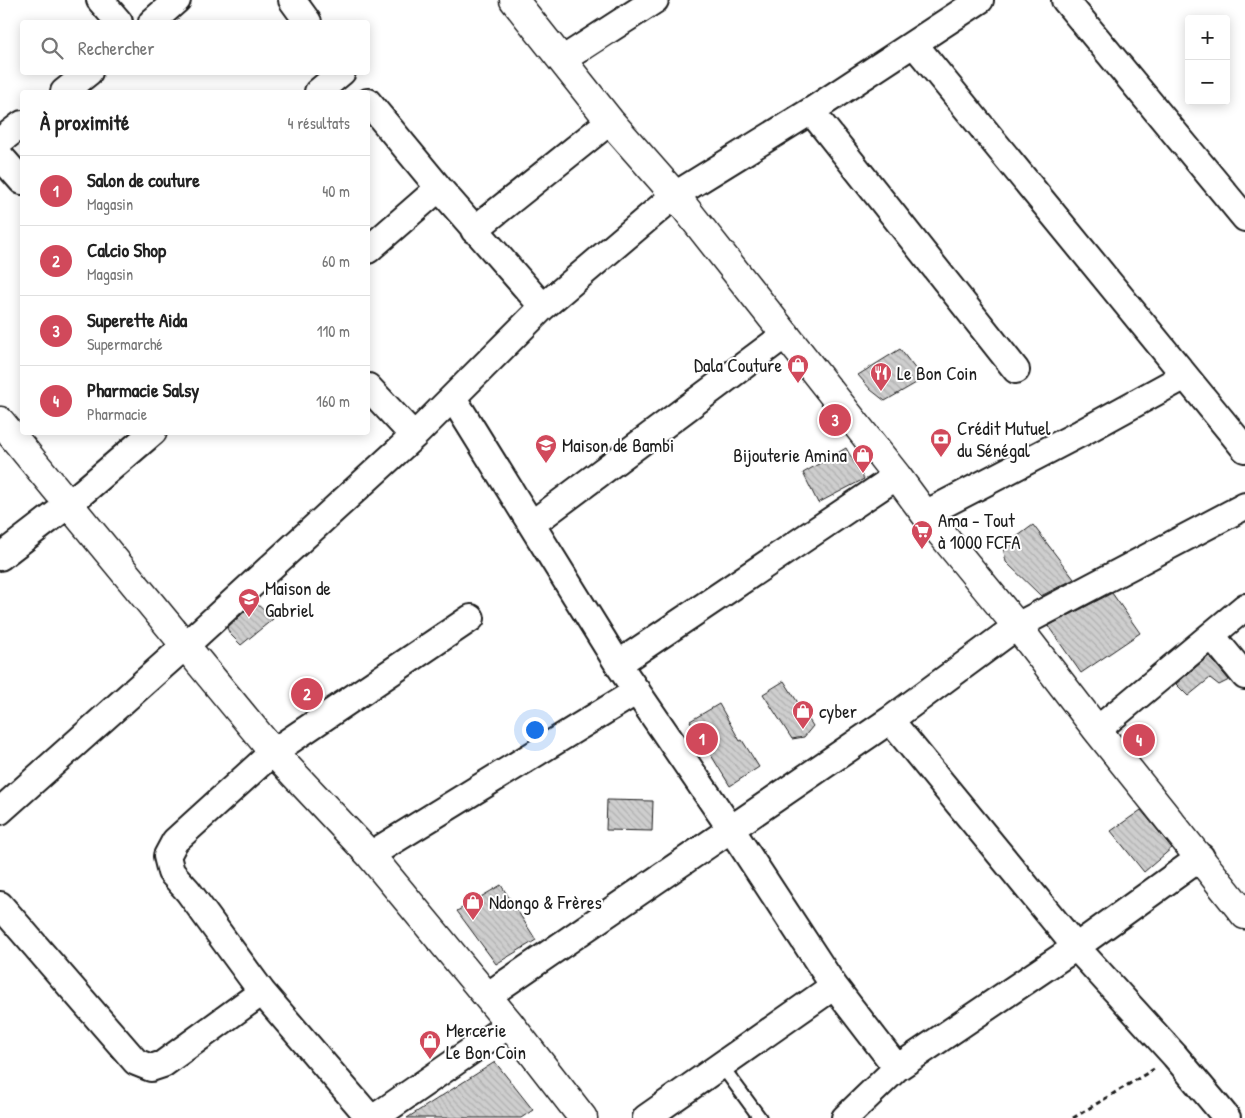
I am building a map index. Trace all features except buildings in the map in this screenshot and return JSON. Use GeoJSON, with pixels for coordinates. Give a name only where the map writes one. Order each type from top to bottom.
{"type":"FeatureCollection","features":[{"type":"Feature","properties":{"kind":"street"},"geometry":{"type":"LineString","coordinates":[[100,0],[117,20]]}},
{"type":"Feature","properties":{"kind":"street"},"geometry":{"type":"LineString","coordinates":[[154,20],[177,0]]}},
{"type":"Feature","properties":{"kind":"street"},"geometry":{"type":"LineString","coordinates":[[292,0],[307,20]]}},
{"type":"Feature","properties":{"kind":"street"},"geometry":{"type":"LineString","coordinates":[[514,0],[610,121],[675,195],[786,334],[925,514],[1017,626],[1245,915]]}},
{"type":"Feature","properties":{"kind":"street"},"geometry":{"type":"LineString","coordinates":[[562,60],[655,0]]}},
{"type":"Feature","properties":{"kind":"street"},"geometry":{"type":"LineString","coordinates":[[0,811],[186,645],[414,436],[543,307],[675,195],[811,111],[980,0]]}},
{"type":"Feature","properties":{"kind":"street"},"geometry":{"type":"LineString","coordinates":[[1065,0],[1245,218]]}},
{"type":"Feature","properties":{"kind":"street"},"geometry":{"type":"LineString","coordinates":[[914,44],[1245,449]]}},
{"type":"Feature","properties":{"kind":"street"},"geometry":{"type":"LineString","coordinates":[[67,90],[86,75]]}},
{"type":"Feature","properties":{"kind":"street"},"geometry":{"type":"LineString","coordinates":[[320,90],[339,75]]}},
{"type":"Feature","properties":{"kind":"street"},"geometry":{"type":"LineString","coordinates":[[346,75],[358,90]]}},
{"type":"Feature","properties":{"kind":"street"},"geometry":{"type":"LineString","coordinates":[[370,104],[474,230],[543,307]]}},
{"type":"Feature","properties":{"kind":"street"},"geometry":{"type":"LineString","coordinates":[[811,111],[1016,370]]}},
{"type":"Feature","properties":{"kind":"street"},"geometry":{"type":"LineString","coordinates":[[474,230],[610,121]]}},
{"type":"Feature","properties":{"kind":"street"},"geometry":{"type":"LineString","coordinates":[[0,142],[20,126]]}},
{"type":"Feature","properties":{"kind":"street"},"geometry":{"type":"LineString","coordinates":[[0,156],[20,179]]}},
{"type":"Feature","properties":{"kind":"street"},"geometry":{"type":"LineString","coordinates":[[370,248],[439,188]]}},
{"type":"Feature","properties":{"kind":"street"},"geometry":{"type":"LineString","coordinates":[[532,524],[786,334]]}},
{"type":"Feature","properties":{"kind":"street"},"geometry":{"type":"LineString","coordinates":[[925,514],[1081,433],[1184,376]]}},
{"type":"Feature","properties":{"kind":"street"},"geometry":{"type":"LineString","coordinates":[[370,389],[414,436]]}},
{"type":"Feature","properties":{"kind":"street"},"geometry":{"type":"LineString","coordinates":[[452,398],[618,664],[732,829],[834,986],[897,1068]]}},
{"type":"Feature","properties":{"kind":"street"},"geometry":{"type":"LineString","coordinates":[[0,421],[274,752],[370,855],[510,1024],[583,1118]]}},
{"type":"Feature","properties":{"kind":"street"},"geometry":{"type":"LineString","coordinates":[[0,557],[69,504],[150,435]]}},
{"type":"Feature","properties":{"kind":"street"},"geometry":{"type":"LineString","coordinates":[[618,664],[897,476]]}},
{"type":"Feature","properties":{"kind":"street"},"geometry":{"type":"LineString","coordinates":[[487,996],[890,720],[1017,626],[1245,506]]}},
{"type":"Feature","properties":{"kind":"street"},"geometry":{"type":"LineString","coordinates":[[1098,730],[1245,607]]}},
{"type":"Feature","properties":{"kind":"street"},"geometry":{"type":"LineString","coordinates":[[472,618],[274,752],[175,841],[168,856],[171,872],[262,992],[372,1118],[510,1024]]}},
{"type":"Feature","properties":{"kind":"street"},"geometry":{"type":"LineString","coordinates":[[1212,636],[1245,676]]}},
{"type":"Feature","properties":{"kind":"street"},"geometry":{"type":"LineString","coordinates":[[370,855],[637,690]]}},
{"type":"Feature","properties":{"kind":"street"},"geometry":{"type":"LineString","coordinates":[[890,720],[1076,947],[1176,1056],[1227,1118]]}},
{"type":"Feature","properties":{"kind":"street"},"geometry":{"type":"LineString","coordinates":[[846,1118],[897,1068],[1076,947],[1200,857]]}},
{"type":"Feature","properties":{"kind":"street"},"geometry":{"type":"LineString","coordinates":[[0,905],[136,1062],[151,1068],[163,1064],[262,992]]}},
{"type":"Feature","properties":{"kind":"street"},"geometry":{"type":"LineString","coordinates":[[646,1118],[834,986]]}},
{"type":"Feature","properties":{"kind":"lane"},"geometry":{"type":"LineString","coordinates":[[721,1065],[760,1118]]}},
{"type":"Feature","properties":{"kind":"path"},"geometry":{"type":"LineString","coordinates":[[1073,1118],[1176,1056]]}},
{"type":"Feature","properties":{"kind":"place","name":"Dala Couture"},"geometry":{"type":"Point","coordinates":[798,384]}},
{"type":"Feature","properties":{"kind":"place","name":"Le Bon Coin"},"geometry":{"type":"Point","coordinates":[881,392]}},
{"type":"Feature","properties":{"kind":"place","name":"Superette Aida"},"geometry":{"type":"Point","coordinates":[835,420]}},
{"type":"Feature","properties":{"kind":"place","name":"Crédit Mutuel du Sénégal"},"geometry":{"type":"Point","coordinates":[941,458]}},
{"type":"Feature","properties":{"kind":"place","name":"Maison de Bambi"},"geometry":{"type":"Point","coordinates":[546,464]}},
{"type":"Feature","properties":{"kind":"place","name":"Bijouterie Amina"},"geometry":{"type":"Point","coordinates":[863,474]}},
{"type":"Feature","properties":{"kind":"place","name":"Ama - Tout à 1000 FCFA"},"geometry":{"type":"Point","coordinates":[922,550]}},
{"type":"Feature","properties":{"kind":"place","name":"Maison de Gabriel"},"geometry":{"type":"Point","coordinates":[249,618]}},
{"type":"Feature","properties":{"kind":"place","name":"Calcio Shop"},"geometry":{"type":"Point","coordinates":[307,694]}},
{"type":"Feature","properties":{"kind":"place","name":"cyber"},"geometry":{"type":"Point","coordinates":[803,730]}},
{"type":"Feature","properties":{"kind":"place","name":"Salon de couture"},"geometry":{"type":"Point","coordinates":[702,739]}},
{"type":"Feature","properties":{"kind":"place","name":"Pharmacie Salsy"},"geometry":{"type":"Point","coordinates":[1139,740]}},
{"type":"Feature","properties":{"kind":"place","name":"Ndongo & Frères"},"geometry":{"type":"Point","coordinates":[473,921]}},
{"type":"Feature","properties":{"kind":"place","name":"Mercerie Le Bon Coin"},"geometry":{"type":"Point","coordinates":[430,1060]}}]}
